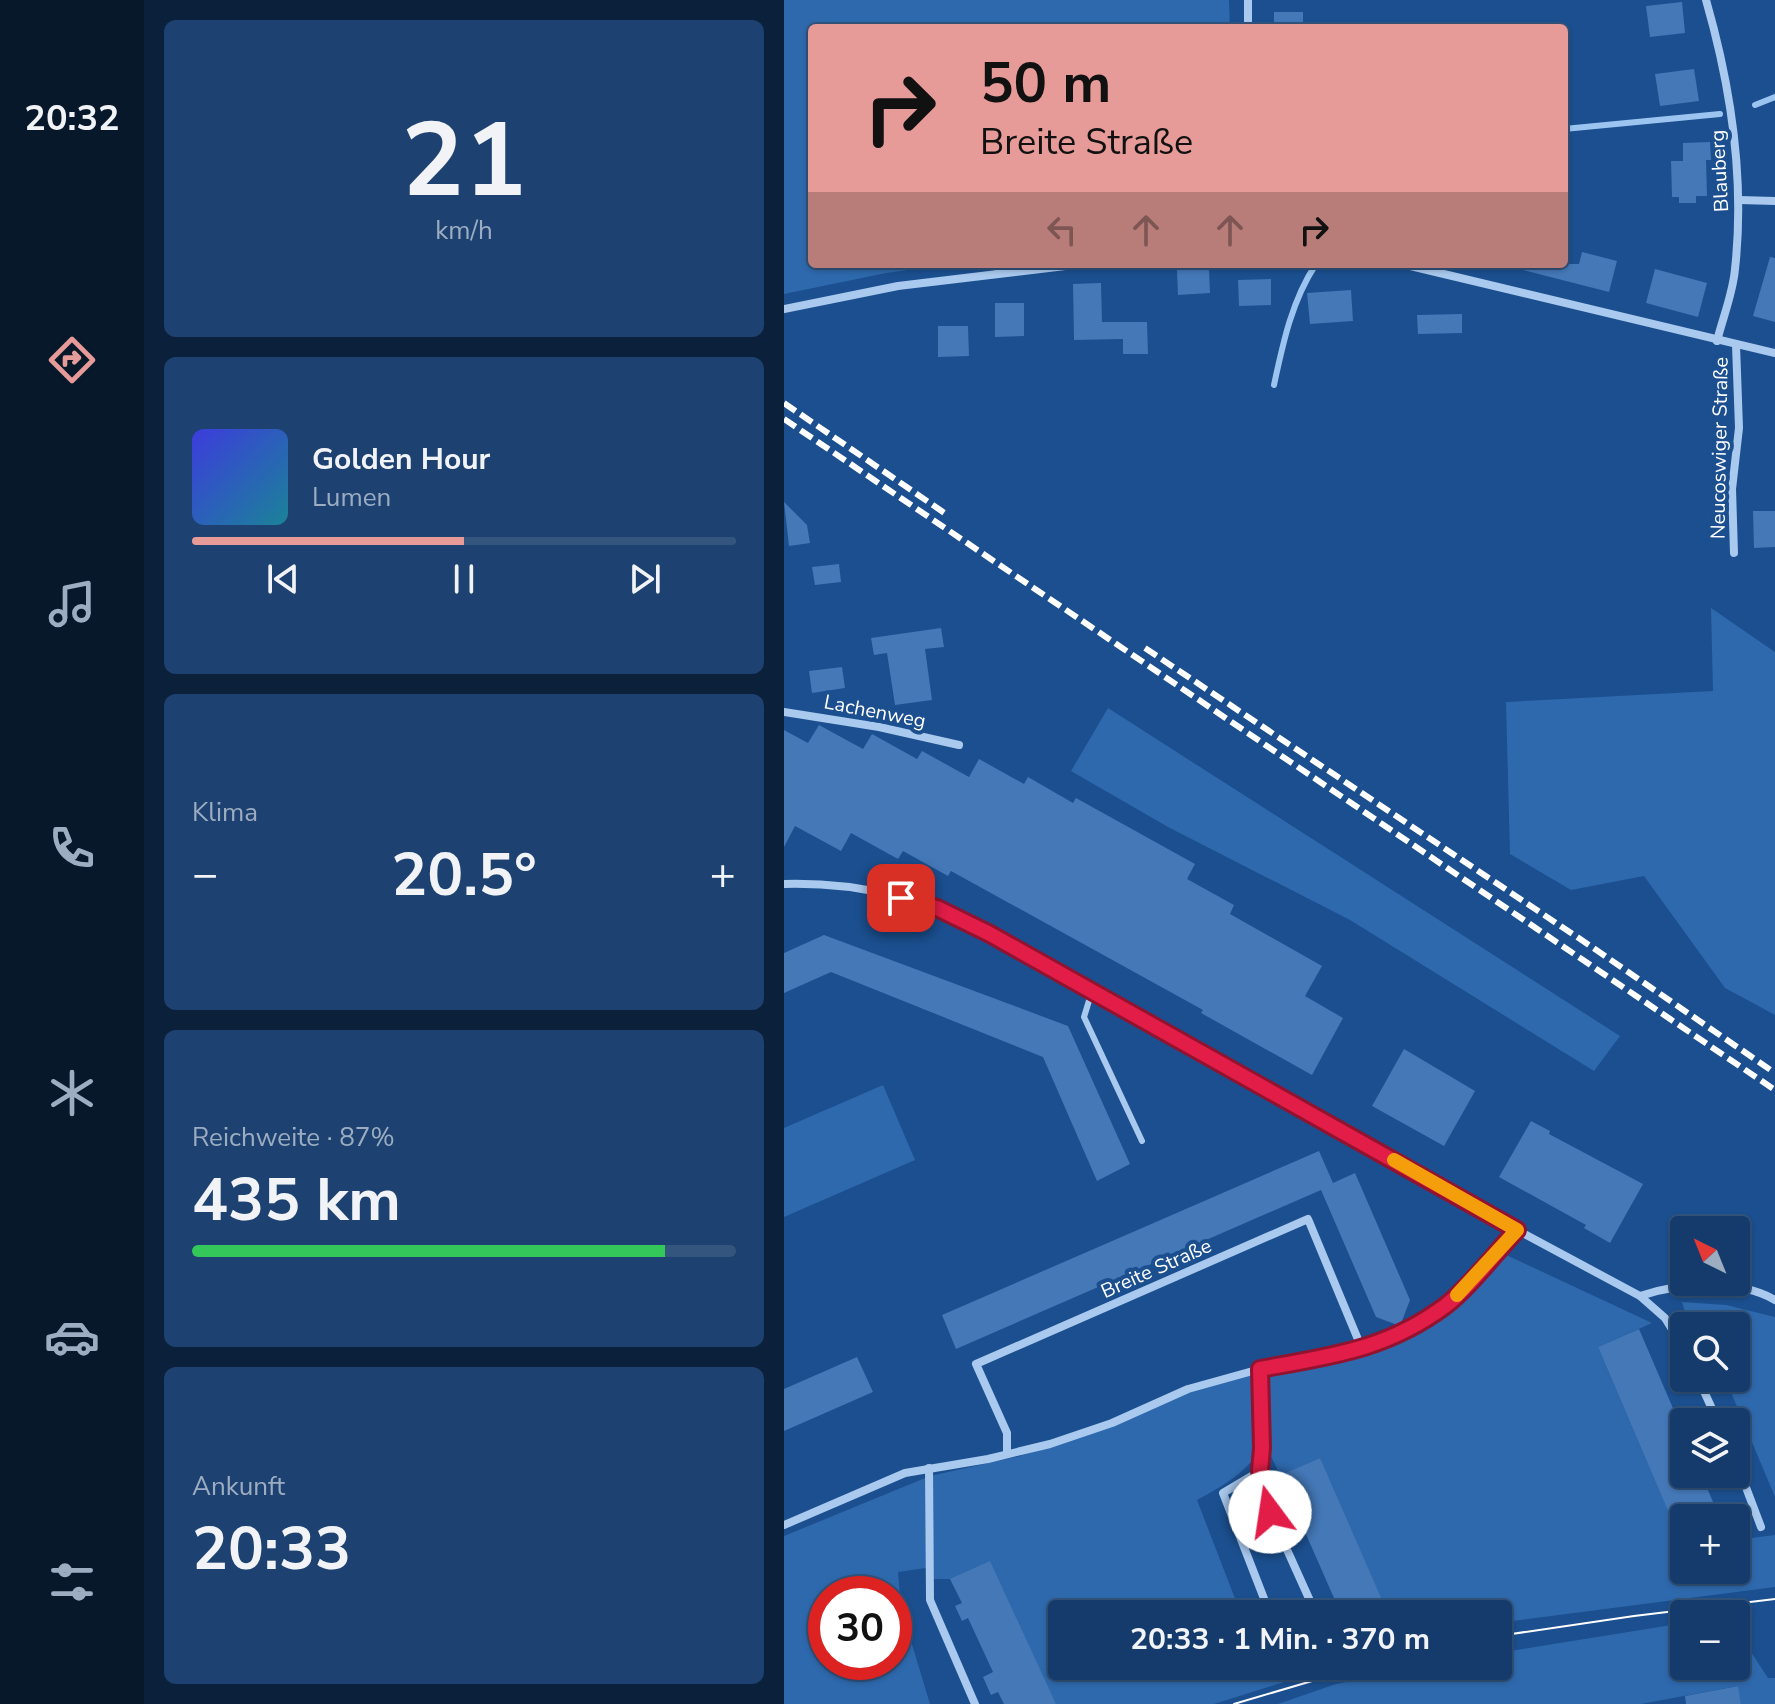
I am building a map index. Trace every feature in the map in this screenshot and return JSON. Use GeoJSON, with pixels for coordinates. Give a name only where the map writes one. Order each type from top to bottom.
{"type":"FeatureCollection","features":[{"type":"Feature","properties":{"kind":"street"},"geometry":{"type":"LineString","coordinates":[[1248,0],[1248,24]]}},
{"type":"Feature","properties":{"kind":"street","name":"Blauberg"},"geometry":{"type":"LineString","coordinates":[[1706,0],[1724,68],[1739,200],[1735,271],[1717,341]]}},
{"type":"Feature","properties":{"kind":"street"},"geometry":{"type":"LineString","coordinates":[[1739,200],[1775,201]]}},
{"type":"Feature","properties":{"kind":"street"},"geometry":{"type":"LineString","coordinates":[[784,309],[998,268]]}},
{"type":"Feature","properties":{"kind":"street","name":"Neucoswiger Straße"},"geometry":{"type":"LineString","coordinates":[[1418,268],[1775,353]]}},
{"type":"Feature","properties":{"kind":"street","name":"Neucoswiger Straße"},"geometry":{"type":"LineString","coordinates":[[1734,553],[1732,489],[1739,428],[1736,345]]}},
{"type":"Feature","properties":{"kind":"street","name":"Lachenweg"},"geometry":{"type":"LineString","coordinates":[[784,712],[879,727],[959,745]]}},
{"type":"Feature","properties":{"kind":"street"},"geometry":{"type":"LineString","coordinates":[[784,884],[817,883],[873,890],[937,908],[990,934],[1640,1296],[1670,1326]]}},
{"type":"Feature","properties":{"kind":"street","name":"Breite Straße"},"geometry":{"type":"LineString","coordinates":[[1007,1453],[1007,1433],[976,1364],[1308,1219],[1362,1349]]}},
{"type":"Feature","properties":{"kind":"street"},"geometry":{"type":"LineString","coordinates":[[784,1525],[905,1473],[988,1459],[1050,1444],[1112,1423],[1188,1389],[1260,1369],[1362,1349],[1401,1335],[1447,1305],[1517,1230]]}},
{"type":"Feature","properties":{"kind":"street"},"geometry":{"type":"LineString","coordinates":[[1640,1296],[1663,1288],[1724,1286],[1775,1300]]}},
{"type":"Feature","properties":{"kind":"street"},"geometry":{"type":"LineString","coordinates":[[1260,1369],[1260,1471],[1270,1512],[1310,1600]]}},
{"type":"Feature","properties":{"kind":"street"},"geometry":{"type":"LineString","coordinates":[[929,1468],[930,1600],[975,1704]]}},
{"type":"Feature","properties":{"kind":"street"},"geometry":{"type":"LineString","coordinates":[[1260,1471],[1223,1493],[1265,1600]]}},
{"type":"Feature","properties":{"kind":"street"},"geometry":{"type":"LineString","coordinates":[[1746,1488],[1761,1527]]}},
{"type":"Feature","properties":{"kind":"lane"},"geometry":{"type":"LineString","coordinates":[[1092,991],[1084,1017],[1142,1141]]}},
{"type":"Feature","properties":{"kind":"shaded area"},"geometry":{"type":"Polygon","coordinates":[[[784,0],[1229,0],[1230,24],[808,24],[808,268],[923,268],[784,294],[784,0]]]}},
{"type":"Feature","properties":{"kind":"shaded area"},"geometry":{"type":"Polygon","coordinates":[[[1711,608],[1775,652],[1775,1015],[1725,988],[1644,876],[1571,890],[1510,854],[1506,702],[1713,691],[1711,608]]]}},
{"type":"Feature","properties":{"kind":"shaded area"},"geometry":{"type":"Polygon","coordinates":[[[1108,708],[1620,1036],[1594,1071],[1350,920],[1168,827],[1071,771],[1108,708]]]}},
{"type":"Feature","properties":{"kind":"shaded area"},"geometry":{"type":"Polygon","coordinates":[[[883,1085],[915,1160],[784,1217],[784,1128],[883,1085]]]}},
{"type":"Feature","properties":{"kind":"shaded area"},"geometry":{"type":"Polygon","coordinates":[[[1500,1252],[1652,1323],[1598,1347],[1670,1515],[1670,1584],[1750,1584],[1750,1538],[1775,1535],[1775,1587],[1512,1621],[1512,1600],[1347,1600],[1320,1458],[1280,1475],[1265,1444],[1235,1477],[1197,1500],[1236,1600],[1048,1600],[1048,1680],[1290,1680],[1214,1704],[1052,1704],[950,1579],[934,1579],[933,1567],[898,1572],[898,1576],[808,1576],[808,1680],[912,1680],[912,1644],[930,1704],[784,1704],[784,1536],[930,1476],[1020,1456],[1103,1429],[1189,1391],[1403,1336],[1450,1307],[1500,1252]]]}},
{"type":"Feature","properties":{"kind":"shaded area"},"geometry":{"type":"Polygon","coordinates":[[[1682,1302],[1726,1305],[1775,1317],[1775,1497],[1750,1438],[1750,1408],[1738,1408],[1731,1392],[1750,1392],[1750,1312],[1685,1312],[1682,1302]]]}},
{"type":"Feature","properties":{"kind":"shaded area"},"geometry":{"type":"Polygon","coordinates":[[[1670,1625],[1670,1680],[1750,1680],[1750,1650],[1768,1678],[1775,1678],[1775,1704],[1741,1704],[1737,1686],[1641,1704],[1278,1704],[1357,1680],[1512,1680],[1512,1651],[1670,1625]]]}},
{"type":"Feature","properties":{"kind":"building"},"geometry":{"type":"Polygon","coordinates":[[[1682,2],[1685,33],[1650,37],[1646,6],[1682,2]]]}},
{"type":"Feature","properties":{"kind":"building"},"geometry":{"type":"Polygon","coordinates":[[[1274,12],[1303,12],[1303,24],[1274,24],[1274,12]]]}},
{"type":"Feature","properties":{"kind":"building"},"geometry":{"type":"Polygon","coordinates":[[[1694,69],[1699,101],[1660,106],[1655,74],[1694,69]]]}},
{"type":"Feature","properties":{"kind":"building"},"geometry":{"type":"Polygon","coordinates":[[[1710,142],[1711,160],[1706,160],[1707,196],[1696,196],[1696,203],[1679,203],[1679,197],[1672,197],[1671,161],[1683,161],[1683,143],[1710,142]]]}},
{"type":"Feature","properties":{"kind":"building"},"geometry":{"type":"Polygon","coordinates":[[[1582,252],[1617,261],[1609,292],[1523,270],[1568,268],[1568,264],[1579,264],[1582,252]]]}},
{"type":"Feature","properties":{"kind":"building"},"geometry":{"type":"Polygon","coordinates":[[[1770,257],[1775,258],[1775,322],[1753,316],[1770,257]]]}},
{"type":"Feature","properties":{"kind":"building"},"geometry":{"type":"Polygon","coordinates":[[[1209,269],[1210,293],[1178,295],[1177,270],[1209,269]]]}},
{"type":"Feature","properties":{"kind":"building"},"geometry":{"type":"Polygon","coordinates":[[[1655,269],[1707,283],[1698,317],[1646,303],[1655,269]]]}},
{"type":"Feature","properties":{"kind":"building"},"geometry":{"type":"Polygon","coordinates":[[[1271,279],[1271,305],[1239,306],[1238,280],[1271,279]]]}},
{"type":"Feature","properties":{"kind":"building"},"geometry":{"type":"Polygon","coordinates":[[[1101,283],[1102,322],[1147,322],[1148,354],[1123,354],[1123,339],[1074,340],[1073,284],[1101,283]]]}},
{"type":"Feature","properties":{"kind":"building"},"geometry":{"type":"Polygon","coordinates":[[[1351,290],[1353,321],[1310,324],[1307,293],[1351,290]]]}},
{"type":"Feature","properties":{"kind":"building"},"geometry":{"type":"Polygon","coordinates":[[[995,303],[1024,303],[1024,336],[995,337],[995,303]]]}},
{"type":"Feature","properties":{"kind":"building"},"geometry":{"type":"Polygon","coordinates":[[[1462,314],[1462,333],[1418,334],[1417,315],[1462,314]]]}},
{"type":"Feature","properties":{"kind":"building"},"geometry":{"type":"Polygon","coordinates":[[[938,326],[968,326],[969,356],[938,357],[938,326]]]}},
{"type":"Feature","properties":{"kind":"building"},"geometry":{"type":"Polygon","coordinates":[[[784,502],[807,525],[810,543],[789,546],[784,502]]]}},
{"type":"Feature","properties":{"kind":"building"},"geometry":{"type":"Polygon","coordinates":[[[1753,511],[1775,511],[1775,547],[1754,548],[1753,511]]]}},
{"type":"Feature","properties":{"kind":"building"},"geometry":{"type":"Polygon","coordinates":[[[839,564],[841,582],[815,585],[812,567],[839,564]]]}},
{"type":"Feature","properties":{"kind":"building"},"geometry":{"type":"Polygon","coordinates":[[[941,628],[944,647],[925,649],[932,700],[895,705],[887,653],[874,655],[871,638],[941,628]]]}},
{"type":"Feature","properties":{"kind":"building"},"geometry":{"type":"Polygon","coordinates":[[[842,667],[845,688],[812,693],[809,671],[842,667]]]}},
{"type":"Feature","properties":{"kind":"building"},"geometry":{"type":"Polygon","coordinates":[[[819,725],[863,749],[872,734],[917,759],[922,751],[969,777],[979,759],[1024,784],[1028,777],[1073,803],[1076,798],[1195,864],[1187,879],[1234,905],[1230,914],[1322,966],[1305,996],[1343,1018],[1312,1075],[1201,1013],[1203,1010],[951,871],[948,876],[903,851],[898,859],[851,833],[841,851],[795,826],[784,847],[784,730],[808,743],[819,725]]]}},
{"type":"Feature","properties":{"kind":"building"},"geometry":{"type":"Polygon","coordinates":[[[824,935],[1068,1026],[1130,1164],[1097,1181],[1043,1057],[831,972],[784,993],[784,953],[824,935]]]}},
{"type":"Feature","properties":{"kind":"building"},"geometry":{"type":"Polygon","coordinates":[[[1404,1049],[1475,1091],[1444,1146],[1372,1106],[1404,1049]]]}},
{"type":"Feature","properties":{"kind":"building"},"geometry":{"type":"Polygon","coordinates":[[[1531,1121],[1550,1131],[1549,1134],[1643,1184],[1610,1243],[1584,1228],[1586,1225],[1499,1177],[1531,1121]]]}},
{"type":"Feature","properties":{"kind":"building"},"geometry":{"type":"Polygon","coordinates":[[[1319,1151],[1333,1183],[1355,1173],[1410,1300],[1400,1326],[1376,1317],[1321,1190],[956,1349],[942,1315],[1319,1151]]]}},
{"type":"Feature","properties":{"kind":"building"},"geometry":{"type":"Polygon","coordinates":[[[1639,1329],[1673,1408],[1670,1408],[1670,1488],[1707,1488],[1714,1504],[1670,1504],[1670,1516],[1598,1347],[1639,1329]]]}},
{"type":"Feature","properties":{"kind":"building"},"geometry":{"type":"Polygon","coordinates":[[[857,1357],[873,1392],[784,1431],[784,1389],[857,1357]]]}},
{"type":"Feature","properties":{"kind":"building"},"geometry":{"type":"Polygon","coordinates":[[[1320,1458],[1382,1600],[1335,1600],[1280,1475],[1320,1458]]]}},
{"type":"Feature","properties":{"kind":"building"},"geometry":{"type":"Polygon","coordinates":[[[990,1561],[1056,1704],[1004,1704],[998,1692],[991,1695],[983,1677],[993,1672],[968,1618],[962,1621],[955,1606],[962,1603],[950,1579],[990,1561]]]}},
{"type":"Feature","properties":{"kind":"building"},"geometry":{"type":"Polygon","coordinates":[[[1738,1686],[1741,1704],[1686,1704],[1685,1696],[1738,1686]]]}},
{"type":"Feature","properties":{"kind":"waterway"},"geometry":{"type":"LineString","coordinates":[[1755,105],[1775,97]]}},
{"type":"Feature","properties":{"kind":"waterway"},"geometry":{"type":"LineString","coordinates":[[1568,129],[1720,114]]}},
{"type":"Feature","properties":{"kind":"waterway"},"geometry":{"type":"LineString","coordinates":[[1274,385],[1295,307],[1314,268]]}},
{"type":"Feature","properties":{"kind":"tram line"},"geometry":{"type":"LineString","coordinates":[[1512,1634],[1775,1599]]}},
{"type":"Feature","properties":{"kind":"tram line"},"geometry":{"type":"LineString","coordinates":[[1234,1704],[1315,1680]]}},
{"type":"Feature","properties":{"kind":"railway"},"geometry":{"type":"LineString","coordinates":[[784,403],[946,514]]}},
{"type":"Feature","properties":{"kind":"railway"},"geometry":{"type":"LineString","coordinates":[[784,419],[1775,1090]]}},
{"type":"Feature","properties":{"kind":"railway"},"geometry":{"type":"LineString","coordinates":[[1145,648],[1775,1073]]}},
{"type":"Feature","properties":{"kind":"slow traffic"},"geometry":{"type":"LineString","coordinates":[[1394,1160],[1517,1230],[1457,1295]]}},
{"type":"Feature","properties":{"kind":"route"},"geometry":{"type":"LineString","coordinates":[[901,898],[937,908],[990,934],[1517,1230],[1447,1305],[1401,1335],[1360,1350],[1260,1369],[1260,1471],[1270,1512]]}}]}
